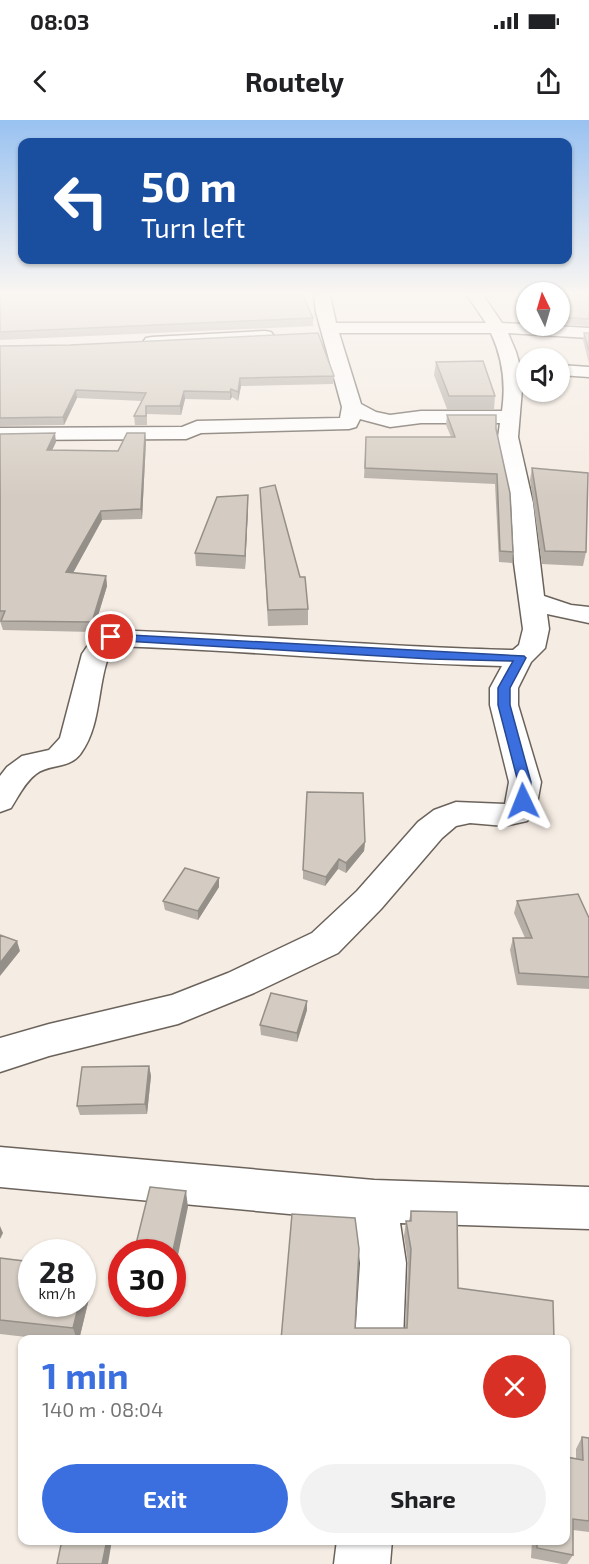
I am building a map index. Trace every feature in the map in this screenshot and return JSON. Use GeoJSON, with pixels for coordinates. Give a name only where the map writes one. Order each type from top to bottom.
{"type":"FeatureCollection","features":[{"type":"Feature","properties":{"kind":"street"},"geometry":{"type":"LineString","coordinates":[[0,434],[186,433],[197,427],[343,425],[351,420],[352,407],[339,362]]}},
{"type":"Feature","properties":{"kind":"street"},"geometry":{"type":"LineString","coordinates":[[570,370],[589,372]]}},
{"type":"Feature","properties":{"kind":"street"},"geometry":{"type":"LineString","coordinates":[[0,1055],[49,1040],[178,1010],[241,983],[325,943],[369,900],[430,830],[445,818],[456,813],[470,812],[505,815],[516,813],[523,801],[525,782],[504,705],[504,688],[520,658],[534,644],[536,629],[522,503],[508,436],[516,379]]}},
{"type":"Feature","properties":{"kind":"street"},"geometry":{"type":"LineString","coordinates":[[352,407],[369,416],[390,421],[421,417],[511,417]]}},
{"type":"Feature","properties":{"kind":"street"},"geometry":{"type":"LineString","coordinates":[[531,600],[567,612],[589,615]]}},
{"type":"Feature","properties":{"kind":"street"},"geometry":{"type":"LineString","coordinates":[[0,801],[15,778],[26,767],[65,755],[71,747],[96,654],[99,645],[106,638],[212,641],[431,656],[520,658]]}},
{"type":"Feature","properties":{"kind":"street"},"geometry":{"type":"LineString","coordinates":[[0,1167],[374,1201],[589,1208]]}},
{"type":"Feature","properties":{"kind":"street"},"geometry":{"type":"LineString","coordinates":[[374,1201],[383,1263],[379,1335]]}},
{"type":"Feature","properties":{"kind":"street"},"geometry":{"type":"LineString","coordinates":[[362,1564],[364,1545]]}},
{"type":"Feature","properties":{"kind":"building"},"geometry":{"type":"Polygon","coordinates":[[[0,362],[329,362],[334,376],[240,378],[238,392],[231,389],[230,392],[184,391],[180,406],[146,406],[146,416],[134,416],[146,393],[76,390],[63,417],[0,418],[0,362]]]}},
{"type":"Feature","properties":{"kind":"building"},"geometry":{"type":"Polygon","coordinates":[[[436,362],[483,362],[495,396],[449,396],[436,362]]]}},
{"type":"Feature","properties":{"kind":"building"},"geometry":{"type":"Polygon","coordinates":[[[447,415],[496,415],[496,429],[510,493],[513,552],[500,551],[497,474],[365,468],[366,437],[455,437],[447,415]]]}},
{"type":"Feature","properties":{"kind":"building"},"geometry":{"type":"Polygon","coordinates":[[[55,433],[47,450],[118,451],[127,433],[145,433],[141,509],[101,511],[66,572],[106,576],[92,622],[1,621],[5,611],[0,611],[0,434],[55,433]]]}},
{"type":"Feature","properties":{"kind":"building"},"geometry":{"type":"Polygon","coordinates":[[[532,468],[588,473],[586,552],[545,551],[532,468]]]}},
{"type":"Feature","properties":{"kind":"building"},"geometry":{"type":"Polygon","coordinates":[[[275,485],[300,577],[305,577],[308,609],[268,610],[260,488],[275,485]]]}},
{"type":"Feature","properties":{"kind":"building"},"geometry":{"type":"Polygon","coordinates":[[[248,495],[245,556],[195,553],[217,497],[248,495]]]}},
{"type":"Feature","properties":{"kind":"building"},"geometry":{"type":"Polygon","coordinates":[[[307,792],[363,793],[365,842],[346,863],[339,859],[326,877],[303,870],[307,792]]]}},
{"type":"Feature","properties":{"kind":"building"},"geometry":{"type":"Polygon","coordinates":[[[185,868],[219,878],[198,911],[163,901],[185,868]]]}},
{"type":"Feature","properties":{"kind":"building"},"geometry":{"type":"Polygon","coordinates":[[[578,894],[589,918],[589,977],[519,973],[513,938],[532,938],[517,901],[578,894]]]}},
{"type":"Feature","properties":{"kind":"building"},"geometry":{"type":"Polygon","coordinates":[[[0,935],[17,941],[0,963],[0,935]]]}},
{"type":"Feature","properties":{"kind":"building"},"geometry":{"type":"Polygon","coordinates":[[[271,993],[307,1001],[297,1033],[260,1025],[271,993]]]}},
{"type":"Feature","properties":{"kind":"building"},"geometry":{"type":"Polygon","coordinates":[[[149,1066],[145,1104],[77,1106],[82,1067],[149,1066]]]}},
{"type":"Feature","properties":{"kind":"building"},"geometry":{"type":"Polygon","coordinates":[[[150,1187],[186,1191],[176,1239],[137,1239],[150,1187]]]}},
{"type":"Feature","properties":{"kind":"building"},"geometry":{"type":"Polygon","coordinates":[[[411,1211],[457,1212],[458,1288],[553,1301],[554,1335],[281,1335],[292,1214],[355,1218],[359,1249],[355,1328],[407,1328],[411,1249],[406,1221],[411,1221],[411,1211]]]}},
{"type":"Feature","properties":{"kind":"building"},"geometry":{"type":"Polygon","coordinates":[[[0,1258],[18,1260],[18,1317],[76,1317],[73,1328],[0,1320],[0,1258]]]}},
{"type":"Feature","properties":{"kind":"building"},"geometry":{"type":"Polygon","coordinates":[[[582,1437],[589,1438],[589,1521],[573,1519],[573,1555],[537,1548],[537,1545],[570,1545],[570,1458],[583,1460],[582,1437]]]}},
{"type":"Feature","properties":{"kind":"building"},"geometry":{"type":"Polygon","coordinates":[[[61,1545],[106,1545],[102,1564],[57,1564],[61,1545]]]}},
{"type":"Feature","properties":{"kind":"route"},"geometry":{"type":"LineString","coordinates":[[111,637],[212,641],[431,656],[520,658],[504,688],[504,705],[525,782],[523,801]]}}]}
